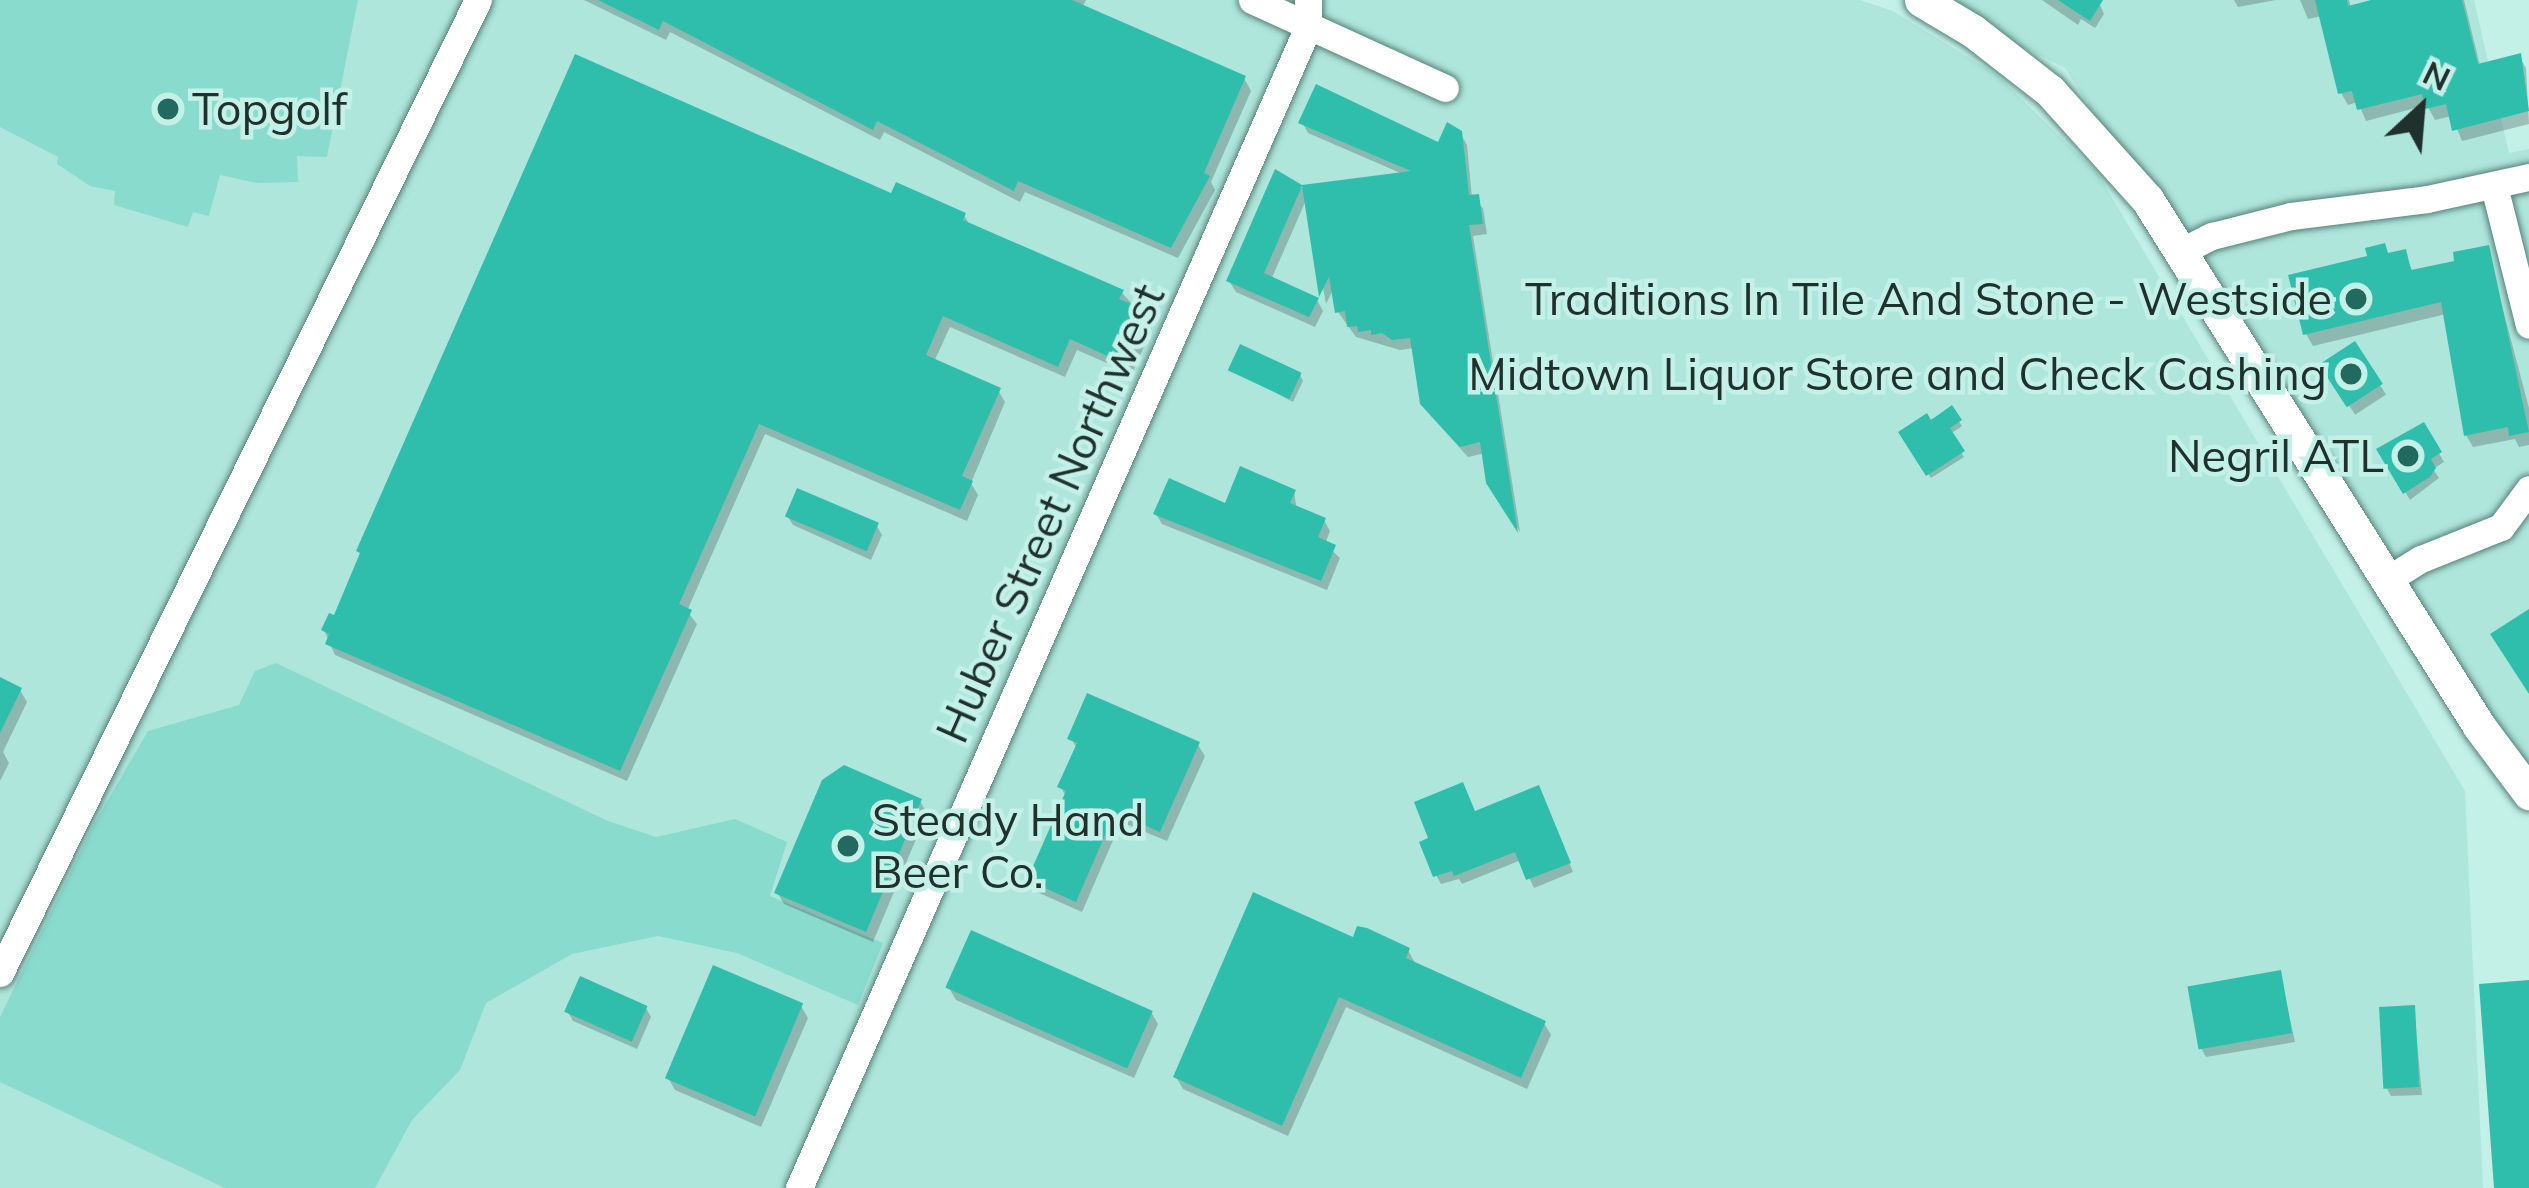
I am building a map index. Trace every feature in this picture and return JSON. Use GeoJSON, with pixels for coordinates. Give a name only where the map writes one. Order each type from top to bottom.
{"type":"FeatureCollection","features":[{"type":"Feature","properties":{"kind":"street"},"geometry":{"type":"LineString","coordinates":[[0,973],[478,0]]}},
{"type":"Feature","properties":{"kind":"street"},"geometry":{"type":"LineString","coordinates":[[1252,0],[1308,14],[1444,88]]}},
{"type":"Feature","properties":{"kind":"street"},"geometry":{"type":"LineString","coordinates":[[1921,0],[2012,60],[2085,125],[2147,199],[2387,580],[2529,794]]}},
{"type":"Feature","properties":{"kind":"street","name":"Huber Street Northwest"},"geometry":{"type":"LineString","coordinates":[[799,1188],[1308,14]]}},
{"type":"Feature","properties":{"kind":"street"},"geometry":{"type":"LineString","coordinates":[[2182,251],[2212,236],[2291,216],[2529,177]]}},
{"type":"Feature","properties":{"kind":"street"},"geometry":{"type":"LineString","coordinates":[[2494,186],[2529,326]]}},
{"type":"Feature","properties":{"kind":"street"},"geometry":{"type":"LineString","coordinates":[[2387,580],[2501,527],[2529,489]]}},
{"type":"Feature","properties":{"kind":"shaded area"},"geometry":{"type":"Polygon","coordinates":[[[0,0],[1860,0],[1893,11],[1997,75],[2098,174],[2465,791],[2483,1188],[0,1188],[0,0]]]}},
{"type":"Feature","properties":{"kind":"shaded area"},"geometry":{"type":"Polygon","coordinates":[[[1926,0],[2474,0],[2509,153],[2529,149],[2529,793],[2065,68],[1926,0]]]}},
{"type":"Feature","properties":{"kind":"green space","name":"Topgolf"},"geometry":{"type":"Polygon","coordinates":[[[0,0],[358,0],[327,157],[297,156],[298,182],[257,183],[220,175],[209,216],[193,212],[188,227],[114,205],[115,191],[90,186],[57,164],[58,157],[0,127],[0,0]]]}},
{"type":"Feature","properties":{"kind":"green space"},"geometry":{"type":"Polygon","coordinates":[[[276,663],[608,821],[656,837],[735,819],[787,842],[770,896],[883,943],[858,1005],[737,953],[658,936],[572,954],[486,1003],[460,1070],[412,1120],[375,1188],[225,1188],[0,1082],[0,1017],[93,826],[148,731],[239,705],[255,671],[276,663]]]}},
{"type":"Feature","properties":{"kind":"building"},"geometry":{"type":"Polygon","coordinates":[[[598,0],[1072,0],[1246,76],[1204,173],[1210,176],[1171,248],[1018,181],[1014,191],[877,121],[873,130],[663,21],[659,30],[598,0]]]}},
{"type":"Feature","properties":{"kind":"building"},"geometry":{"type":"Polygon","coordinates":[[[2058,0],[2103,0],[2090,21],[2058,0]]]}},
{"type":"Feature","properties":{"kind":"building"},"geometry":{"type":"Polygon","coordinates":[[[2315,0],[2347,0],[2348,6],[2371,0],[2462,0],[2478,64],[2521,53],[2529,111],[2452,131],[2446,104],[2425,109],[2422,94],[2357,110],[2352,91],[2338,94],[2315,0]]]}},
{"type":"Feature","properties":{"kind":"building"},"geometry":{"type":"Polygon","coordinates":[[[575,54],[891,193],[896,182],[966,213],[963,220],[1124,290],[1119,299],[1148,311],[1125,364],[1070,339],[1058,367],[943,316],[926,355],[1001,388],[962,476],[973,481],[960,510],[759,424],[679,604],[692,610],[620,771],[325,644],[329,634],[321,630],[329,613],[334,615],[360,553],[356,551],[575,54]]]}},
{"type":"Feature","properties":{"kind":"building"},"geometry":{"type":"Polygon","coordinates":[[[1316,84],[1438,142],[1447,122],[1462,131],[1469,195],[1479,194],[1483,224],[1469,225],[1518,533],[1486,483],[1480,442],[1460,447],[1420,404],[1410,338],[1392,340],[1382,333],[1371,335],[1371,330],[1347,327],[1345,311],[1335,313],[1329,277],[1319,297],[1302,186],[1264,273],[1319,298],[1309,317],[1226,281],[1275,169],[1302,185],[1411,171],[1298,123],[1316,84]]]}},
{"type":"Feature","properties":{"kind":"building"},"geometry":{"type":"Polygon","coordinates":[[[2385,243],[2388,253],[2406,249],[2411,270],[2454,261],[2453,252],[2489,245],[2529,432],[2509,436],[2508,427],[2464,436],[2441,302],[2303,335],[2288,275],[2367,256],[2365,248],[2385,243]]]}},
{"type":"Feature","properties":{"kind":"building","name":"Midtown Liquor Store and Check Cashing"},"geometry":{"type":"Polygon","coordinates":[[[2355,341],[2383,384],[2347,407],[2319,364],[2355,341]]]}},
{"type":"Feature","properties":{"kind":"building"},"geometry":{"type":"Polygon","coordinates":[[[1240,344],[1302,373],[1289,399],[1228,370],[1240,344]]]}},
{"type":"Feature","properties":{"kind":"building"},"geometry":{"type":"Polygon","coordinates":[[[1952,405],[1962,420],[1950,428],[1965,451],[1926,476],[1898,432],[1927,413],[1931,420],[1952,405]]]}},
{"type":"Feature","properties":{"kind":"building","name":"Negril ATL"},"geometry":{"type":"Polygon","coordinates":[[[2424,422],[2442,452],[2431,459],[2436,468],[2430,477],[2403,494],[2376,449],[2424,422]]]}},
{"type":"Feature","properties":{"kind":"building"},"geometry":{"type":"Polygon","coordinates":[[[1240,466],[1296,490],[1290,503],[1326,518],[1318,537],[1336,545],[1321,581],[1153,514],[1169,478],[1225,503],[1240,466]]]}},
{"type":"Feature","properties":{"kind":"building"},"geometry":{"type":"Polygon","coordinates":[[[797,488],[879,523],[867,551],[785,517],[797,488]]]}},
{"type":"Feature","properties":{"kind":"building"},"geometry":{"type":"Polygon","coordinates":[[[2529,609],[2529,694],[2490,634],[2529,609]]]}},
{"type":"Feature","properties":{"kind":"building"},"geometry":{"type":"Polygon","coordinates":[[[0,677],[22,688],[0,733],[0,677]]]}},
{"type":"Feature","properties":{"kind":"building"},"geometry":{"type":"Polygon","coordinates":[[[1087,693],[1200,742],[1160,832],[1115,812],[1076,902],[1027,880],[1066,791],[1057,787],[1077,743],[1067,739],[1087,693]]]}},
{"type":"Feature","properties":{"kind":"building","name":"Steady Hand Beer Co."},"geometry":{"type":"Polygon","coordinates":[[[844,765],[922,799],[866,932],[774,893],[822,780],[844,765]]]}},
{"type":"Feature","properties":{"kind":"building"},"geometry":{"type":"Polygon","coordinates":[[[1463,782],[1475,811],[1539,785],[1571,863],[1526,880],[1515,852],[1454,876],[1452,871],[1433,877],[1419,842],[1428,838],[1414,802],[1463,782]]]}},
{"type":"Feature","properties":{"kind":"building"},"geometry":{"type":"Polygon","coordinates":[[[1253,892],[1353,937],[1357,926],[1367,928],[1410,948],[1406,958],[1546,1021],[1521,1078],[1339,997],[1282,1126],[1173,1077],[1253,892]]]}},
{"type":"Feature","properties":{"kind":"building"},"geometry":{"type":"Polygon","coordinates":[[[971,930],[1153,1011],[1127,1068],[945,988],[971,930]]]}},
{"type":"Feature","properties":{"kind":"building"},"geometry":{"type":"Polygon","coordinates":[[[713,965],[803,1003],[755,1117],[665,1078],[713,965]]]}},
{"type":"Feature","properties":{"kind":"building"},"geometry":{"type":"Polygon","coordinates":[[[2281,970],[2292,1033],[2199,1050],[2187,986],[2281,970]]]}},
{"type":"Feature","properties":{"kind":"building"},"geometry":{"type":"Polygon","coordinates":[[[580,976],[648,1006],[632,1042],[564,1012],[580,976]]]}},
{"type":"Feature","properties":{"kind":"building"},"geometry":{"type":"Polygon","coordinates":[[[2529,980],[2529,1188],[2494,1188],[2479,984],[2529,980]]]}},
{"type":"Feature","properties":{"kind":"building"},"geometry":{"type":"Polygon","coordinates":[[[2415,1005],[2419,1087],[2383,1089],[2379,1007],[2415,1005]]]}},
{"type":"Feature","properties":{"kind":"place","name":"Topgolf"},"geometry":{"type":"Point","coordinates":[168,109]}},
{"type":"Feature","properties":{"kind":"place","name":"Traditions In Tile And Stone - Westside"},"geometry":{"type":"Point","coordinates":[2356,299]}},
{"type":"Feature","properties":{"kind":"place","name":"Midtown Liquor Store and Check Cashing"},"geometry":{"type":"Point","coordinates":[2351,374]}},
{"type":"Feature","properties":{"kind":"place","name":"Negril ATL"},"geometry":{"type":"Point","coordinates":[2408,456]}},
{"type":"Feature","properties":{"kind":"place","name":"Steady Hand Beer Co."},"geometry":{"type":"Point","coordinates":[848,846]}}]}
